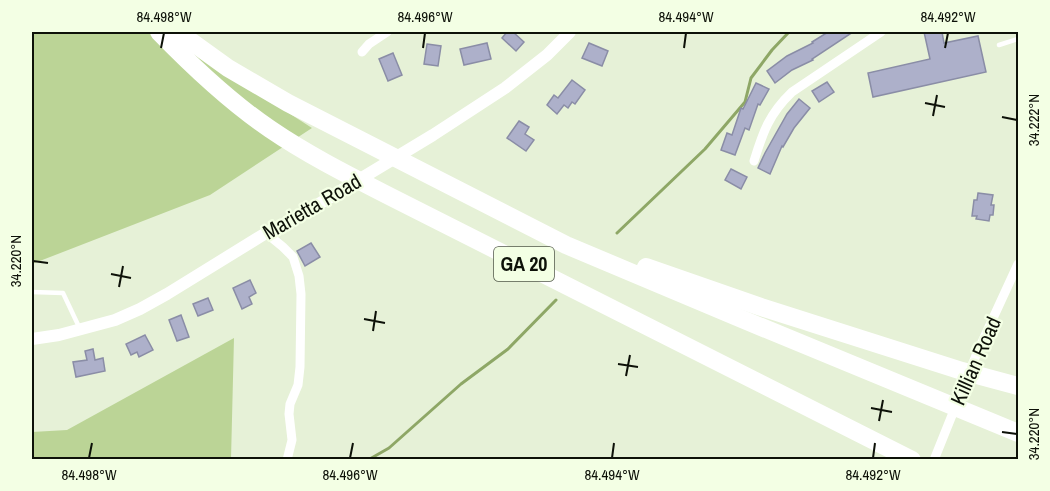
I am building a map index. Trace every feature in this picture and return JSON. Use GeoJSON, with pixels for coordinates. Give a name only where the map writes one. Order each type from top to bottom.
{"type":"FeatureCollection","features":[{"type":"Feature","properties":{"kind":"highway","name":"GA 20"},"geometry":{"type":"LineString","coordinates":[[159,32],[210,81],[248,113],[313,156],[390,197],[912,459]]}},
{"type":"Feature","properties":{"kind":"highway","name":"GA 20"},"geometry":{"type":"LineString","coordinates":[[178,32],[258,86],[340,130],[426,173],[614,254],[761,307],[962,371],[1018,386]]}},
{"type":"Feature","properties":{"kind":"highway"},"geometry":{"type":"LineString","coordinates":[[426,173],[566,245],[1018,433]]}},
{"type":"Feature","properties":{"kind":"street"},"geometry":{"type":"LineString","coordinates":[[362,52],[369,44],[387,32]]}},
{"type":"Feature","properties":{"kind":"street","name":"Marietta Road"},"geometry":{"type":"LineString","coordinates":[[32,339],[59,336],[115,320],[183,285],[432,135],[514,81],[547,55],[570,32]]}},
{"type":"Feature","properties":{"kind":"street"},"geometry":{"type":"LineString","coordinates":[[754,161],[771,117],[779,105],[792,92],[881,32]]}},
{"type":"Feature","properties":{"kind":"street"},"geometry":{"type":"LineString","coordinates":[[266,233],[293,257],[302,294],[300,367],[298,385],[290,404],[292,440],[287,459]]}},
{"type":"Feature","properties":{"kind":"street","name":"Killian Road"},"geometry":{"type":"LineString","coordinates":[[934,459],[977,353],[1018,264]]}},
{"type":"Feature","properties":{"kind":"lane"},"geometry":{"type":"LineString","coordinates":[[999,45],[1018,39]]}},
{"type":"Feature","properties":{"kind":"lane"},"geometry":{"type":"LineString","coordinates":[[32,292],[63,293],[81,330]]}},
{"type":"Feature","properties":{"kind":"green space"},"geometry":{"type":"Polygon","coordinates":[[[32,32],[169,32],[312,128],[210,195],[32,264],[32,32]]]}},
{"type":"Feature","properties":{"kind":"green space"},"geometry":{"type":"Polygon","coordinates":[[[234,338],[231,459],[32,459],[32,432],[67,430],[234,338]]]}},
{"type":"Feature","properties":{"kind":"building"},"geometry":{"type":"Polygon","coordinates":[[[507,32],[513,32],[524,42],[516,51],[502,38],[507,32]]]}},
{"type":"Feature","properties":{"kind":"building"},"geometry":{"type":"Polygon","coordinates":[[[828,32],[853,32],[775,83],[767,71],[787,56],[813,43],[828,32]]]}},
{"type":"Feature","properties":{"kind":"building"},"geometry":{"type":"Polygon","coordinates":[[[924,32],[942,32],[944,43],[978,36],[986,72],[873,97],[868,73],[930,59],[924,32]]]}},
{"type":"Feature","properties":{"kind":"building"},"geometry":{"type":"Polygon","coordinates":[[[487,43],[491,59],[464,65],[460,49],[487,43]]]}},
{"type":"Feature","properties":{"kind":"building"},"geometry":{"type":"Polygon","coordinates":[[[589,43],[608,51],[602,66],[582,58],[589,43]]]}},
{"type":"Feature","properties":{"kind":"building"},"geometry":{"type":"Polygon","coordinates":[[[427,44],[441,46],[438,66],[424,64],[427,44]]]}},
{"type":"Feature","properties":{"kind":"building"},"geometry":{"type":"Polygon","coordinates":[[[393,53],[402,75],[388,81],[379,59],[393,53]]]}},
{"type":"Feature","properties":{"kind":"building"},"geometry":{"type":"Polygon","coordinates":[[[572,80],[585,90],[575,104],[572,102],[568,108],[564,105],[557,114],[547,105],[554,95],[558,98],[572,80]]]}},
{"type":"Feature","properties":{"kind":"building"},"geometry":{"type":"Polygon","coordinates":[[[827,82],[834,92],[819,102],[812,91],[827,82]]]}},
{"type":"Feature","properties":{"kind":"building"},"geometry":{"type":"Polygon","coordinates":[[[756,83],[769,89],[760,105],[758,104],[749,130],[745,128],[735,155],[721,150],[727,133],[732,135],[741,108],[743,109],[756,83]]]}},
{"type":"Feature","properties":{"kind":"building"},"geometry":{"type":"Polygon","coordinates":[[[799,99],[810,108],[782,146],[770,174],[758,168],[787,114],[799,99]]]}},
{"type":"Feature","properties":{"kind":"building"},"geometry":{"type":"Polygon","coordinates":[[[519,121],[529,127],[525,134],[534,140],[526,151],[507,138],[519,121]]]}},
{"type":"Feature","properties":{"kind":"building"},"geometry":{"type":"Polygon","coordinates":[[[731,169],[747,177],[741,189],[725,180],[731,169]]]}},
{"type":"Feature","properties":{"kind":"building"},"geometry":{"type":"Polygon","coordinates":[[[978,193],[993,195],[991,205],[994,205],[993,215],[990,215],[989,221],[972,216],[974,200],[977,200],[978,193]]]}},
{"type":"Feature","properties":{"kind":"building"},"geometry":{"type":"Polygon","coordinates":[[[311,243],[320,257],[305,266],[297,251],[311,243]]]}},
{"type":"Feature","properties":{"kind":"building"},"geometry":{"type":"Polygon","coordinates":[[[250,280],[256,293],[249,297],[252,304],[242,309],[233,288],[250,280]]]}},
{"type":"Feature","properties":{"kind":"building"},"geometry":{"type":"Polygon","coordinates":[[[208,298],[213,310],[198,316],[193,304],[208,298]]]}},
{"type":"Feature","properties":{"kind":"building"},"geometry":{"type":"Polygon","coordinates":[[[181,315],[189,337],[177,341],[169,320],[181,315]]]}},
{"type":"Feature","properties":{"kind":"building"},"geometry":{"type":"Polygon","coordinates":[[[145,335],[153,350],[139,357],[137,352],[131,355],[126,344],[145,335]]]}},
{"type":"Feature","properties":{"kind":"building"},"geometry":{"type":"Polygon","coordinates":[[[93,349],[95,360],[103,358],[105,371],[76,377],[73,362],[87,360],[85,351],[93,349]]]}},
{"type":"Feature","properties":{"kind":"waterway"},"geometry":{"type":"LineString","coordinates":[[617,233],[705,149],[745,102],[751,78],[789,32]]}},
{"type":"Feature","properties":{"kind":"waterway"},"geometry":{"type":"LineString","coordinates":[[368,460],[389,448],[461,384],[508,349],[556,300]]}}]}
